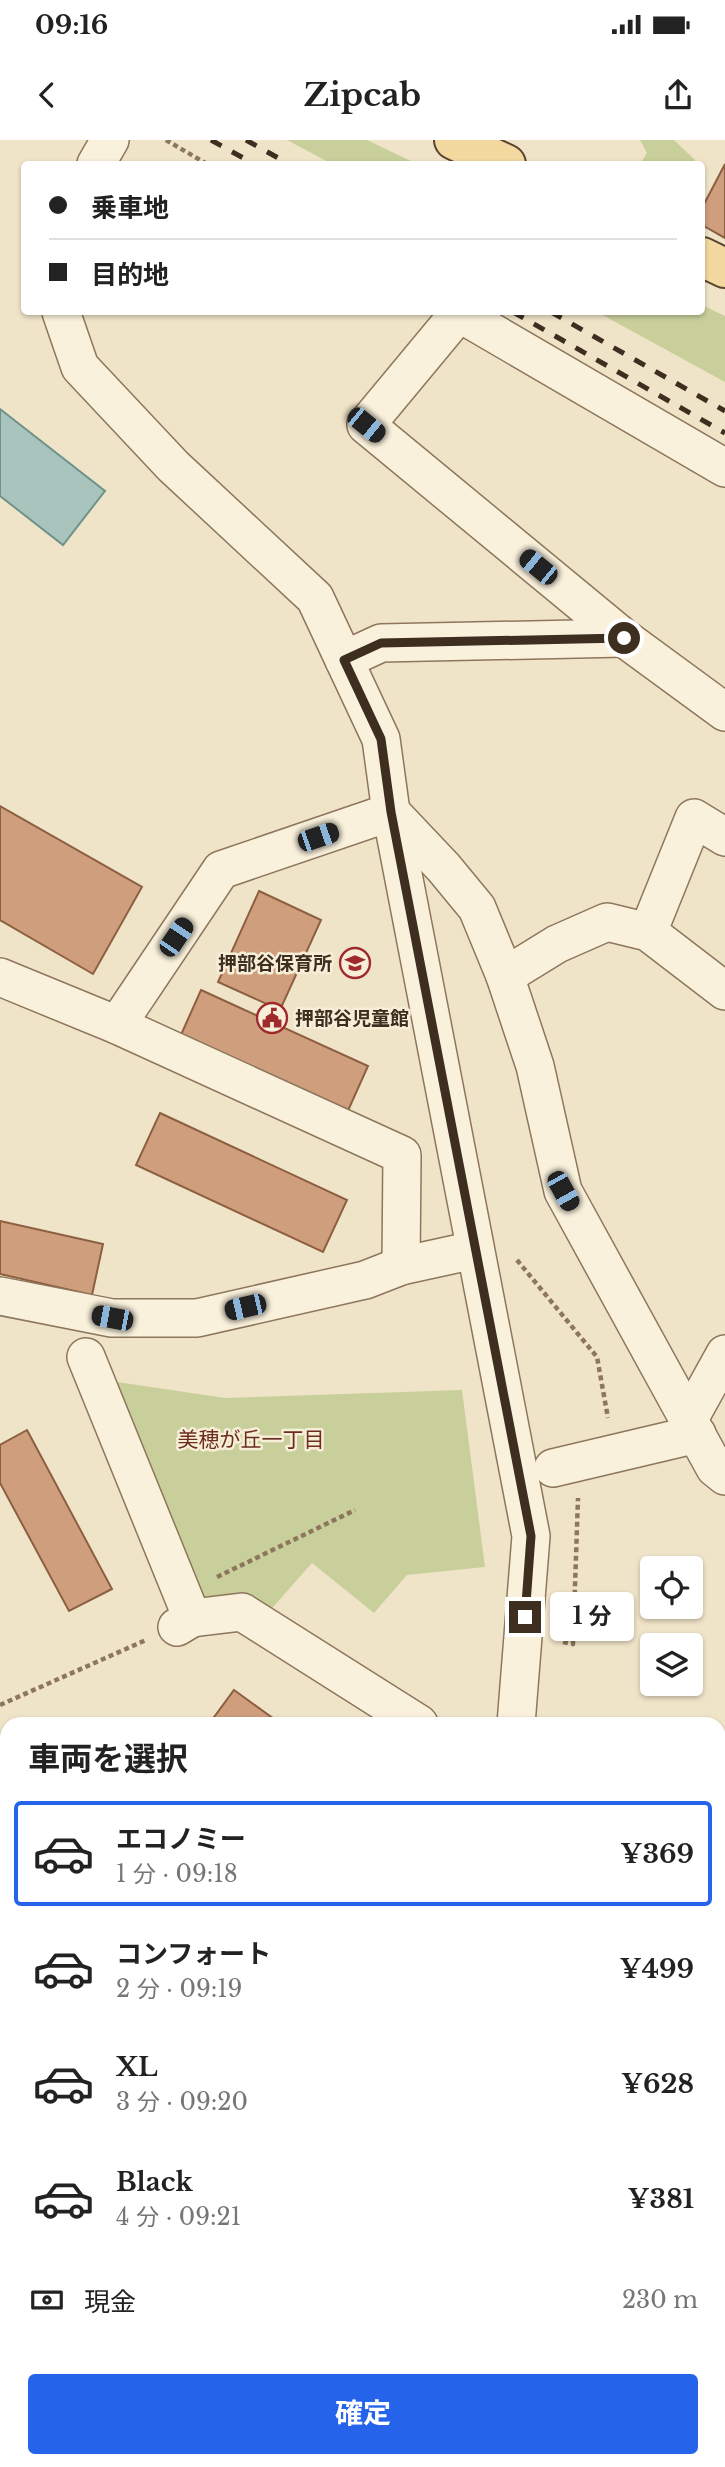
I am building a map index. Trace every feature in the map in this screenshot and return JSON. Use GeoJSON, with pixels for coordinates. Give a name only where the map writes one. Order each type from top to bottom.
{"type":"FeatureCollection","features":[{"type":"Feature","properties":{"kind":"main road"},"geometry":{"type":"LineString","coordinates":[[454,140],[500,161]]}},
{"type":"Feature","properties":{"kind":"main road"},"geometry":{"type":"LineString","coordinates":[[705,258],[725,268]]}},
{"type":"Feature","properties":{"kind":"street"},"geometry":{"type":"LineString","coordinates":[[98,161],[110,140]]}},
{"type":"Feature","properties":{"kind":"street"},"geometry":{"type":"LineString","coordinates":[[62,315],[80,367],[173,466],[315,598],[381,739],[391,812],[531,1536],[517,1717]]}},
{"type":"Feature","properties":{"kind":"street"},"geometry":{"type":"LineString","coordinates":[[457,315],[366,425],[624,638],[725,712]]}},
{"type":"Feature","properties":{"kind":"street"},"geometry":{"type":"LineString","coordinates":[[462,315],[725,468]]}},
{"type":"Feature","properties":{"kind":"street"},"geometry":{"type":"LineString","coordinates":[[344,660],[381,643],[624,638]]}},
{"type":"Feature","properties":{"kind":"street"},"geometry":{"type":"LineString","coordinates":[[391,812],[444,868],[477,908],[505,976],[535,1066],[563,1191],[715,1468],[725,1476]]}},
{"type":"Feature","properties":{"kind":"street"},"geometry":{"type":"LineString","coordinates":[[117,1025],[221,870],[391,812]]}},
{"type":"Feature","properties":{"kind":"street"},"geometry":{"type":"LineString","coordinates":[[648,932],[694,818],[725,837]]}},
{"type":"Feature","properties":{"kind":"street"},"geometry":{"type":"LineString","coordinates":[[505,976],[557,944],[607,922],[648,932],[725,991]]}},
{"type":"Feature","properties":{"kind":"street"},"geometry":{"type":"LineString","coordinates":[[0,977],[117,1025],[402,1155],[401,1266]]}},
{"type":"Feature","properties":{"kind":"street"},"geometry":{"type":"LineString","coordinates":[[0,1296],[112,1318],[197,1318],[365,1280],[401,1266],[474,1250]]}},
{"type":"Feature","properties":{"kind":"street"},"geometry":{"type":"LineString","coordinates":[[566,1465],[614,1453],[693,1427],[725,1354]]}},
{"type":"Feature","properties":{"kind":"street"},"geometry":{"type":"LineString","coordinates":[[86,1357],[184,1613],[242,1612],[408,1717]]}},
{"type":"Feature","properties":{"kind":"path"},"geometry":{"type":"LineString","coordinates":[[166,140],[202,161]]}},
{"type":"Feature","properties":{"kind":"path"},"geometry":{"type":"LineString","coordinates":[[512,1254],[597,1357],[614,1453]]}},
{"type":"Feature","properties":{"kind":"path"},"geometry":{"type":"LineString","coordinates":[[563,1642],[573,1644],[566,1465]]}},
{"type":"Feature","properties":{"kind":"path"},"geometry":{"type":"LineString","coordinates":[[0,1705],[184,1613],[355,1510]]}},
{"type":"Feature","properties":{"kind":"green space"},"geometry":{"type":"Polygon","coordinates":[[[287,140],[367,140],[411,161],[326,161],[287,140]]]}},
{"type":"Feature","properties":{"kind":"green space"},"geometry":{"type":"Polygon","coordinates":[[[640,140],[674,140],[695,160],[642,161],[647,153],[640,140]]]}},
{"type":"Feature","properties":{"kind":"green space"},"geometry":{"type":"Polygon","coordinates":[[[705,306],[725,316],[725,382],[602,315],[705,315],[705,306]]]}},
{"type":"Feature","properties":{"kind":"green space"},"geometry":{"type":"Polygon","coordinates":[[[104,1380],[225,1398],[462,1390],[485,1567],[407,1575],[374,1613],[312,1563],[267,1614],[208,1628],[104,1380]]]}},
{"type":"Feature","properties":{"kind":"water"},"geometry":{"type":"Polygon","coordinates":[[[0,409],[105,491],[63,545],[0,496],[0,409]]]}},
{"type":"Feature","properties":{"kind":"building"},"geometry":{"type":"Polygon","coordinates":[[[725,164],[725,238],[705,227],[705,202],[725,164]]]}},
{"type":"Feature","properties":{"kind":"building"},"geometry":{"type":"Polygon","coordinates":[[[0,806],[142,887],[93,974],[0,920],[0,806]]]}},
{"type":"Feature","properties":{"kind":"building"},"geometry":{"type":"Polygon","coordinates":[[[259,891],[321,920],[280,1010],[218,982],[259,891]]]}},
{"type":"Feature","properties":{"kind":"building"},"geometry":{"type":"Polygon","coordinates":[[[201,990],[368,1066],[347,1113],[180,1037],[201,990]]]}},
{"type":"Feature","properties":{"kind":"building"},"geometry":{"type":"Polygon","coordinates":[[[160,1113],[347,1200],[323,1252],[136,1165],[160,1113]]]}},
{"type":"Feature","properties":{"kind":"building"},"geometry":{"type":"Polygon","coordinates":[[[0,1221],[103,1244],[92,1295],[0,1274],[0,1221]]]}},
{"type":"Feature","properties":{"kind":"building"},"geometry":{"type":"Polygon","coordinates":[[[27,1430],[112,1589],[69,1611],[0,1483],[0,1445],[27,1430]]]}},
{"type":"Feature","properties":{"kind":"building"},"geometry":{"type":"Polygon","coordinates":[[[234,1690],[271,1717],[214,1717],[234,1690]]]}},
{"type":"Feature","properties":{"kind":"railway"},"geometry":{"type":"LineString","coordinates":[[211,140],[249,161]]}},
{"type":"Feature","properties":{"kind":"railway"},"geometry":{"type":"LineString","coordinates":[[246,140],[284,161]]}},
{"type":"Feature","properties":{"kind":"railway"},"geometry":{"type":"LineString","coordinates":[[518,315],[725,433]]}},
{"type":"Feature","properties":{"kind":"railway"},"geometry":{"type":"LineString","coordinates":[[556,315],[725,411]]}},
{"type":"Feature","properties":{"kind":"place","name":"押部谷保育所"},"geometry":{"type":"Point","coordinates":[355,963]}},
{"type":"Feature","properties":{"kind":"place","name":"押部谷児童館"},"geometry":{"type":"Point","coordinates":[272,1018]}},
{"type":"Feature","properties":{"kind":"district","name":"美穂が丘一丁目"},"geometry":{"type":"Point","coordinates":[251,1440]}},
{"type":"Feature","properties":{"kind":"route"},"geometry":{"type":"LineString","coordinates":[[525,1617],[531,1536],[391,812],[381,739],[344,660],[381,643],[624,638]]}}]}
